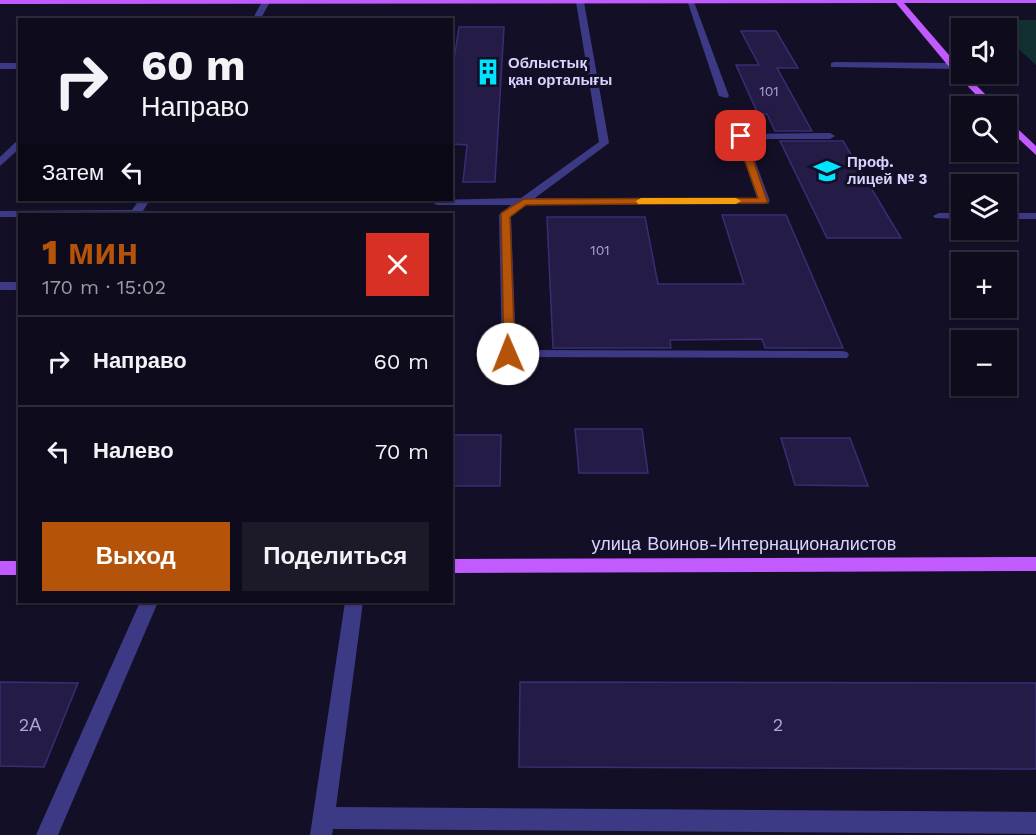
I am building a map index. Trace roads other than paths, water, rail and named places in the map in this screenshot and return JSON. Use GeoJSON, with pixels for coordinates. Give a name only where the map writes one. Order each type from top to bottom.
{"type":"FeatureCollection","features":[{"type":"Feature","properties":{"kind":"main road"},"geometry":{"type":"LineString","coordinates":[[898,1],[951,64]]}},
{"type":"Feature","properties":{"kind":"main road"},"geometry":{"type":"LineString","coordinates":[[0,2],[1036,1]]}},
{"type":"Feature","properties":{"kind":"main road"},"geometry":{"type":"LineString","coordinates":[[971,84],[982,96]]}},
{"type":"Feature","properties":{"kind":"main road"},"geometry":{"type":"LineString","coordinates":[[1017,132],[1036,152]]}},
{"type":"Feature","properties":{"kind":"main road","name":"улица Воинов-Интернационалистов"},"geometry":{"type":"LineString","coordinates":[[453,566],[1036,564]]}},
{"type":"Feature","properties":{"kind":"main road"},"geometry":{"type":"LineString","coordinates":[[0,568],[18,568]]}},
{"type":"Feature","properties":{"kind":"lane"},"geometry":{"type":"LineString","coordinates":[[257,18],[266,2]]}},
{"type":"Feature","properties":{"kind":"lane"},"geometry":{"type":"LineString","coordinates":[[518,2],[518,13]]}},
{"type":"Feature","properties":{"kind":"lane"},"geometry":{"type":"LineString","coordinates":[[580,2],[604,143],[505,216],[508,354],[842,355]]}},
{"type":"Feature","properties":{"kind":"lane"},"geometry":{"type":"LineString","coordinates":[[690,2],[724,96]]}},
{"type":"Feature","properties":{"kind":"lane"},"geometry":{"type":"LineString","coordinates":[[834,65],[951,66]]}},
{"type":"Feature","properties":{"kind":"lane"},"geometry":{"type":"LineString","coordinates":[[0,66],[18,66]]}},
{"type":"Feature","properties":{"kind":"lane"},"geometry":{"type":"LineString","coordinates":[[437,202],[764,201],[741,136],[830,136]]}},
{"type":"Feature","properties":{"kind":"lane"},"geometry":{"type":"LineString","coordinates":[[0,163],[18,143]]}},
{"type":"Feature","properties":{"kind":"lane"},"geometry":{"type":"LineString","coordinates":[[0,214],[18,214]]}},
{"type":"Feature","properties":{"kind":"lane"},"geometry":{"type":"LineString","coordinates":[[939,216],[951,216]]}},
{"type":"Feature","properties":{"kind":"lane"},"geometry":{"type":"LineString","coordinates":[[1017,216],[1036,216]]}},
{"type":"Feature","properties":{"kind":"lane"},"geometry":{"type":"LineString","coordinates":[[0,286],[18,286]]}},
{"type":"Feature","properties":{"kind":"lane"},"geometry":{"type":"LineString","coordinates":[[47,835],[149,603]]}},
{"type":"Feature","properties":{"kind":"lane"},"geometry":{"type":"LineString","coordinates":[[354,603],[322,826],[1036,823]]}},
{"type":"Feature","properties":{"kind":"place","name":"Облыстық қан орталығы"},"geometry":{"type":"Point","coordinates":[488,72]}},
{"type":"Feature","properties":{"kind":"place","name":"Проф. лицей № 3"},"geometry":{"type":"Point","coordinates":[827,171]}}]}
